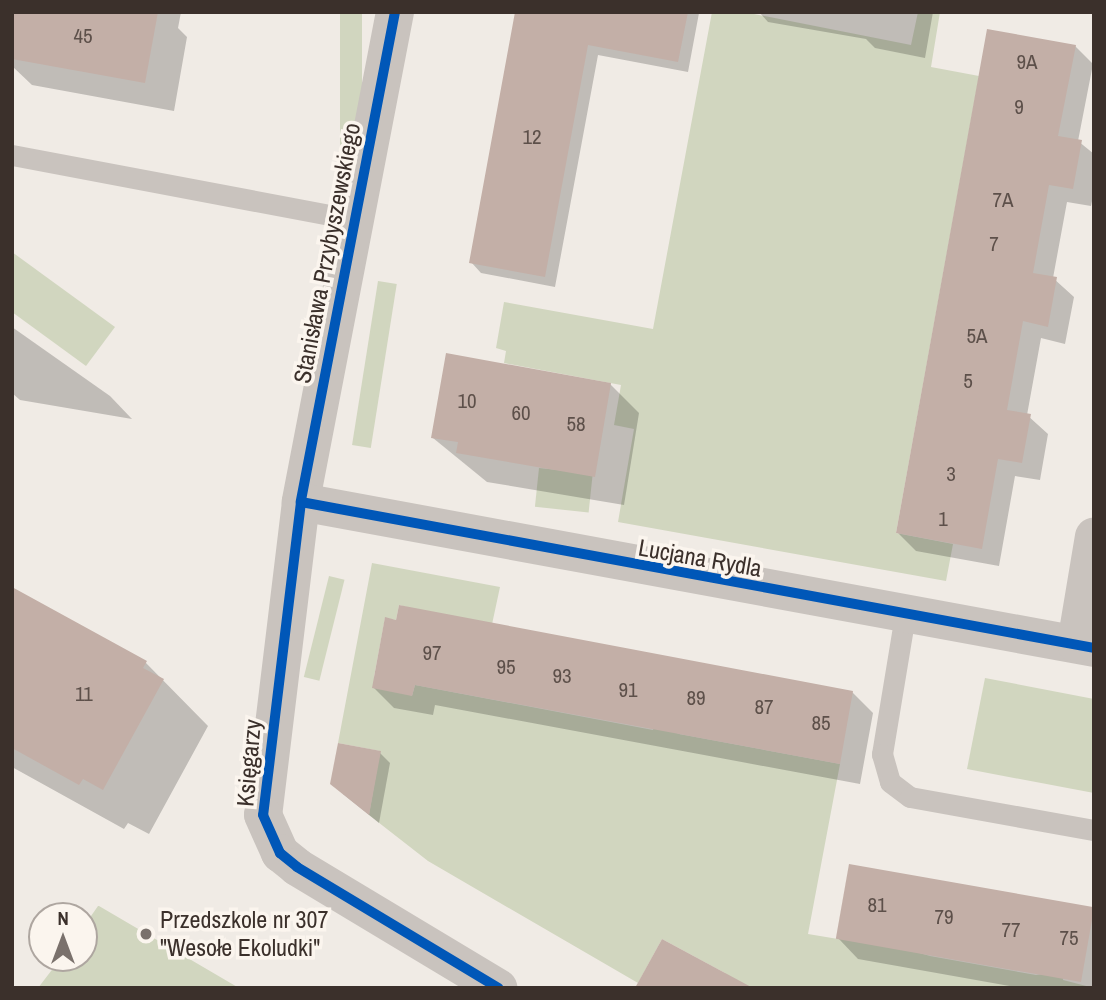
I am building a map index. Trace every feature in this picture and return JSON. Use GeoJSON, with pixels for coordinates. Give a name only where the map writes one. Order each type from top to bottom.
{"type":"FeatureCollection","features":[{"type":"Feature","properties":{"kind":"street","name":"Stanisława Przybyszewskiego"},"geometry":{"type":"LineString","coordinates":[[300,502],[395,12]]}},
{"type":"Feature","properties":{"kind":"street","name":"Lucjana Rydla"},"geometry":{"type":"LineString","coordinates":[[300,502],[1085,646]]}},
{"type":"Feature","properties":{"kind":"street","name":"Księgarzy"},"geometry":{"type":"LineString","coordinates":[[300,502],[263,790],[270,836],[297,867],[498,988]]}},
{"type":"Feature","properties":{"kind":"street"},"geometry":{"type":"LineString","coordinates":[[1085,646],[1094,536]]}},
{"type":"Feature","properties":{"kind":"lane"},"geometry":{"type":"LineString","coordinates":[[12,155],[355,220]]}},
{"type":"Feature","properties":{"kind":"lane"},"geometry":{"type":"LineString","coordinates":[[905,615],[882,754],[890,782],[910,797],[1094,830]]}},
{"type":"Feature","properties":{"kind":"green space"},"geometry":{"type":"Polygon","coordinates":[[[340,12],[362,12],[362,187],[340,187],[340,12]]]}},
{"type":"Feature","properties":{"kind":"green space"},"geometry":{"type":"Polygon","coordinates":[[[712,12],[744,12],[911,45],[918,12],[940,12],[931,67],[979,76],[896,533],[953,544],[946,581],[618,522],[634,429],[614,425],[621,385],[504,363],[506,351],[496,348],[504,302],[653,329],[712,12]]]}},
{"type":"Feature","properties":{"kind":"green space"},"geometry":{"type":"Polygon","coordinates":[[[12,252],[115,327],[86,366],[12,312],[12,252]]]}},
{"type":"Feature","properties":{"kind":"green space"},"geometry":{"type":"Polygon","coordinates":[[[378,281],[397,284],[371,448],[352,445],[378,281]]]}},
{"type":"Feature","properties":{"kind":"green space"},"geometry":{"type":"Polygon","coordinates":[[[539,468],[593,474],[589,512],[535,507],[539,468]]]}},
{"type":"Feature","properties":{"kind":"green space"},"geometry":{"type":"Polygon","coordinates":[[[372,563],[500,587],[491,629],[399,605],[396,620],[385,618],[374,677],[412,696],[415,685],[653,730],[655,723],[679,734],[840,764],[808,934],[838,939],[840,930],[930,956],[1036,975],[1064,971],[1063,980],[1094,988],[718,988],[725,973],[662,939],[638,983],[428,861],[369,815],[380,751],[338,743],[372,563]]]}},
{"type":"Feature","properties":{"kind":"green space"},"geometry":{"type":"Polygon","coordinates":[[[329,576],[345,580],[319,681],[304,677],[329,576]]]}},
{"type":"Feature","properties":{"kind":"green space"},"geometry":{"type":"Polygon","coordinates":[[[985,678],[1094,699],[1094,793],[967,769],[985,678]]]}},
{"type":"Feature","properties":{"kind":"green space"},"geometry":{"type":"Polygon","coordinates":[[[98,906],[239,988],[38,988],[50,972],[98,972],[98,906]]]}},
{"type":"Feature","properties":{"kind":"building"},"geometry":{"type":"Polygon","coordinates":[[[12,12],[158,12],[145,83],[12,59],[12,12]]]}},
{"type":"Feature","properties":{"kind":"building"},"geometry":{"type":"Polygon","coordinates":[[[515,12],[688,12],[678,62],[588,45],[545,277],[469,263],[515,12]]]}},
{"type":"Feature","properties":{"kind":"building"},"geometry":{"type":"Polygon","coordinates":[[[987,29],[1076,45],[1058,136],[1082,140],[1073,189],[1049,185],[1033,273],[1057,277],[1048,327],[1023,321],[1007,410],[1031,414],[1022,463],[998,459],[982,549],[896,533],[987,29]]]}},
{"type":"Feature","properties":{"kind":"building"},"geometry":{"type":"Polygon","coordinates":[[[446,353],[611,383],[595,477],[456,453],[458,442],[431,438],[446,353]]]}},
{"type":"Feature","properties":{"kind":"building"},"geometry":{"type":"Polygon","coordinates":[[[12,587],[147,661],[143,668],[164,679],[103,790],[83,779],[79,785],[12,748],[12,587]]]}},
{"type":"Feature","properties":{"kind":"building"},"geometry":{"type":"Polygon","coordinates":[[[399,605],[853,691],[840,764],[415,685],[412,696],[372,688],[385,617],[396,620],[399,605]]]}},
{"type":"Feature","properties":{"kind":"building"},"geometry":{"type":"Polygon","coordinates":[[[338,743],[381,751],[369,815],[330,784],[338,743]]]}},
{"type":"Feature","properties":{"kind":"building"},"geometry":{"type":"Polygon","coordinates":[[[849,864],[1094,907],[1081,982],[836,939],[849,864]]]}},
{"type":"Feature","properties":{"kind":"building"},"geometry":{"type":"Polygon","coordinates":[[[662,939],[753,988],[635,988],[662,939]]]}},
{"type":"Feature","properties":{"kind":"cycle path"},"geometry":{"type":"LineString","coordinates":[[395,12],[301,502],[263,815],[280,853],[297,867],[498,988]]}},
{"type":"Feature","properties":{"kind":"cycle path"},"geometry":{"type":"LineString","coordinates":[[301,502],[1094,648]]}},
{"type":"Feature","properties":{"kind":"place","name":"Przedszkole nr 307 \"Wesołe Ekoludki\""},"geometry":{"type":"Point","coordinates":[146,934]}}]}
